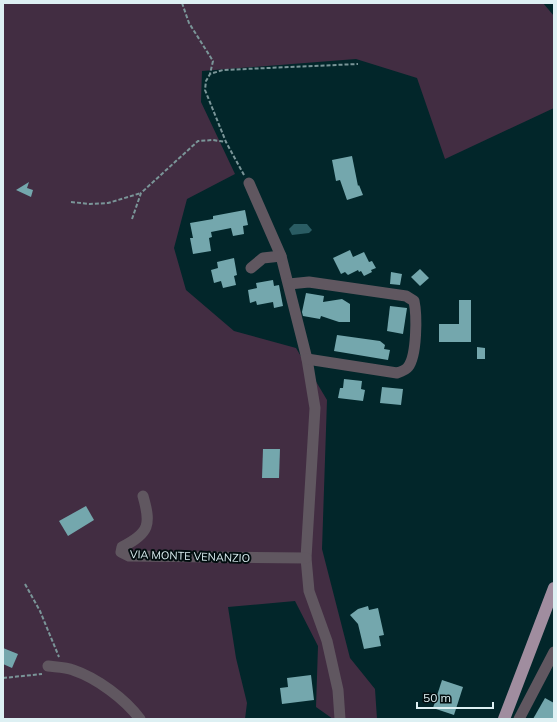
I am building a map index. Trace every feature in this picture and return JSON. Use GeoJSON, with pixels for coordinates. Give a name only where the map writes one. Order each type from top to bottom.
{"type":"FeatureCollection","features":[{"type":"Feature","properties":{"kind":"main road"},"geometry":{"type":"LineString","coordinates":[[504,719],[554,588]]}},
{"type":"Feature","properties":{"kind":"street"},"geometry":{"type":"LineString","coordinates":[[249,183],[281,256],[307,359],[315,408],[306,558],[309,591],[328,641],[338,690],[340,719]]}},
{"type":"Feature","properties":{"kind":"street"},"geometry":{"type":"LineString","coordinates":[[251,268],[263,258],[281,256]]}},
{"type":"Feature","properties":{"kind":"street"},"geometry":{"type":"LineString","coordinates":[[289,284],[309,282],[406,296],[414,301],[417,313],[412,358],[408,368],[397,373],[307,359]]}},
{"type":"Feature","properties":{"kind":"street","name":"VIA MONTE VENANZIO"},"geometry":{"type":"LineString","coordinates":[[143,496],[148,516],[144,532],[135,540],[122,546],[121,552],[129,556],[306,558]]}},
{"type":"Feature","properties":{"kind":"street"},"geometry":{"type":"LineString","coordinates":[[519,719],[554,652]]}},
{"type":"Feature","properties":{"kind":"street"},"geometry":{"type":"LineString","coordinates":[[46,670],[72,669],[107,688],[133,710],[140,719]]}},
{"type":"Feature","properties":{"kind":"path"},"geometry":{"type":"LineString","coordinates":[[182,3],[189,23],[213,61],[210,74],[206,81],[205,90],[226,142],[249,183]]}},
{"type":"Feature","properties":{"kind":"path"},"geometry":{"type":"LineString","coordinates":[[210,74],[223,70],[358,64]]}},
{"type":"Feature","properties":{"kind":"path"},"geometry":{"type":"LineString","coordinates":[[71,202],[90,204],[108,203],[141,193],[198,141],[213,140],[226,142]]}},
{"type":"Feature","properties":{"kind":"path"},"geometry":{"type":"LineString","coordinates":[[132,219],[141,193]]}},
{"type":"Feature","properties":{"kind":"path"},"geometry":{"type":"LineString","coordinates":[[25,584],[40,611],[57,654],[72,669]]}},
{"type":"Feature","properties":{"kind":"path"},"geometry":{"type":"LineString","coordinates":[[3,678],[46,670]]}},
{"type":"Feature","properties":{"kind":"shaded area"},"geometry":{"type":"Polygon","coordinates":[[[3,3],[543,3],[554,16],[554,108],[445,159],[417,78],[356,59],[202,71],[201,102],[235,174],[187,199],[174,248],[186,290],[234,331],[296,348],[327,400],[322,549],[350,658],[375,689],[377,719],[333,719],[316,707],[318,646],[295,601],[228,607],[236,658],[247,703],[245,719],[3,719],[3,3]]]}},
{"type":"Feature","properties":{"kind":"water"},"geometry":{"type":"Polygon","coordinates":[[[294,224],[307,224],[312,230],[309,233],[292,235],[289,229],[294,224]]]}},
{"type":"Feature","properties":{"kind":"building"},"geometry":{"type":"Polygon","coordinates":[[[352,156],[358,186],[359,185],[363,195],[347,200],[340,180],[336,181],[332,160],[352,156]]]}},
{"type":"Feature","properties":{"kind":"building"},"geometry":{"type":"Polygon","coordinates":[[[29,182],[27,188],[33,190],[31,197],[16,190],[29,182]]]}},
{"type":"Feature","properties":{"kind":"building"},"geometry":{"type":"Polygon","coordinates":[[[245,210],[248,225],[243,226],[244,234],[233,236],[231,228],[211,232],[212,237],[209,238],[211,251],[193,254],[190,238],[193,238],[190,223],[213,219],[213,216],[245,210]]]}},
{"type":"Feature","properties":{"kind":"building"},"geometry":{"type":"Polygon","coordinates":[[[350,250],[353,257],[364,252],[369,262],[372,261],[376,268],[364,276],[361,271],[359,272],[358,270],[348,275],[345,272],[341,274],[333,258],[350,250]]]}},
{"type":"Feature","properties":{"kind":"building"},"geometry":{"type":"Polygon","coordinates":[[[234,258],[237,275],[234,276],[236,285],[223,288],[221,281],[214,283],[211,270],[218,268],[217,262],[234,258]]]}},
{"type":"Feature","properties":{"kind":"building"},"geometry":{"type":"Polygon","coordinates":[[[420,269],[429,278],[420,286],[411,277],[420,269]]]}},
{"type":"Feature","properties":{"kind":"building"},"geometry":{"type":"Polygon","coordinates":[[[391,272],[402,274],[400,285],[390,284],[391,272]]]}},
{"type":"Feature","properties":{"kind":"building"},"geometry":{"type":"Polygon","coordinates":[[[273,280],[274,286],[279,285],[283,306],[274,308],[273,302],[257,305],[256,301],[250,303],[248,290],[257,288],[256,283],[273,280]]]}},
{"type":"Feature","properties":{"kind":"building"},"geometry":{"type":"Polygon","coordinates":[[[306,293],[324,296],[323,302],[342,299],[350,304],[350,322],[339,322],[321,316],[320,319],[303,316],[302,312],[306,293]]]}},
{"type":"Feature","properties":{"kind":"building"},"geometry":{"type":"Polygon","coordinates":[[[459,300],[471,300],[471,342],[439,342],[439,324],[459,324],[459,300]]]}},
{"type":"Feature","properties":{"kind":"building"},"geometry":{"type":"Polygon","coordinates":[[[390,306],[407,308],[403,334],[387,331],[390,306]]]}},
{"type":"Feature","properties":{"kind":"building"},"geometry":{"type":"Polygon","coordinates":[[[337,335],[380,341],[385,345],[384,349],[390,350],[388,360],[334,351],[337,335]]]}},
{"type":"Feature","properties":{"kind":"building"},"geometry":{"type":"Polygon","coordinates":[[[477,347],[485,348],[485,359],[477,359],[477,347]]]}},
{"type":"Feature","properties":{"kind":"building"},"geometry":{"type":"Polygon","coordinates":[[[344,379],[362,381],[361,389],[365,390],[363,401],[338,398],[340,388],[343,388],[344,379]]]}},
{"type":"Feature","properties":{"kind":"building"},"geometry":{"type":"Polygon","coordinates":[[[382,387],[403,389],[401,405],[380,403],[382,387]]]}},
{"type":"Feature","properties":{"kind":"building"},"geometry":{"type":"Polygon","coordinates":[[[263,449],[280,449],[279,478],[262,478],[263,449]]]}},
{"type":"Feature","properties":{"kind":"building"},"geometry":{"type":"Polygon","coordinates":[[[86,506],[94,520],[68,536],[59,521],[86,506]]]}},
{"type":"Feature","properties":{"kind":"building"},"geometry":{"type":"Polygon","coordinates":[[[368,606],[369,610],[378,608],[384,635],[379,636],[381,646],[364,649],[358,624],[350,615],[358,609],[368,606]]]}},
{"type":"Feature","properties":{"kind":"building"},"geometry":{"type":"Polygon","coordinates":[[[3,648],[18,654],[12,668],[3,664],[3,648]]]}},
{"type":"Feature","properties":{"kind":"building"},"geometry":{"type":"Polygon","coordinates":[[[311,675],[314,700],[282,704],[280,688],[288,687],[287,678],[311,675]]]}},
{"type":"Feature","properties":{"kind":"building"},"geometry":{"type":"Polygon","coordinates":[[[442,680],[463,687],[454,715],[433,708],[442,680]]]}},
{"type":"Feature","properties":{"kind":"building"},"geometry":{"type":"Polygon","coordinates":[[[545,698],[554,703],[554,719],[533,719],[545,698]]]}}]}
